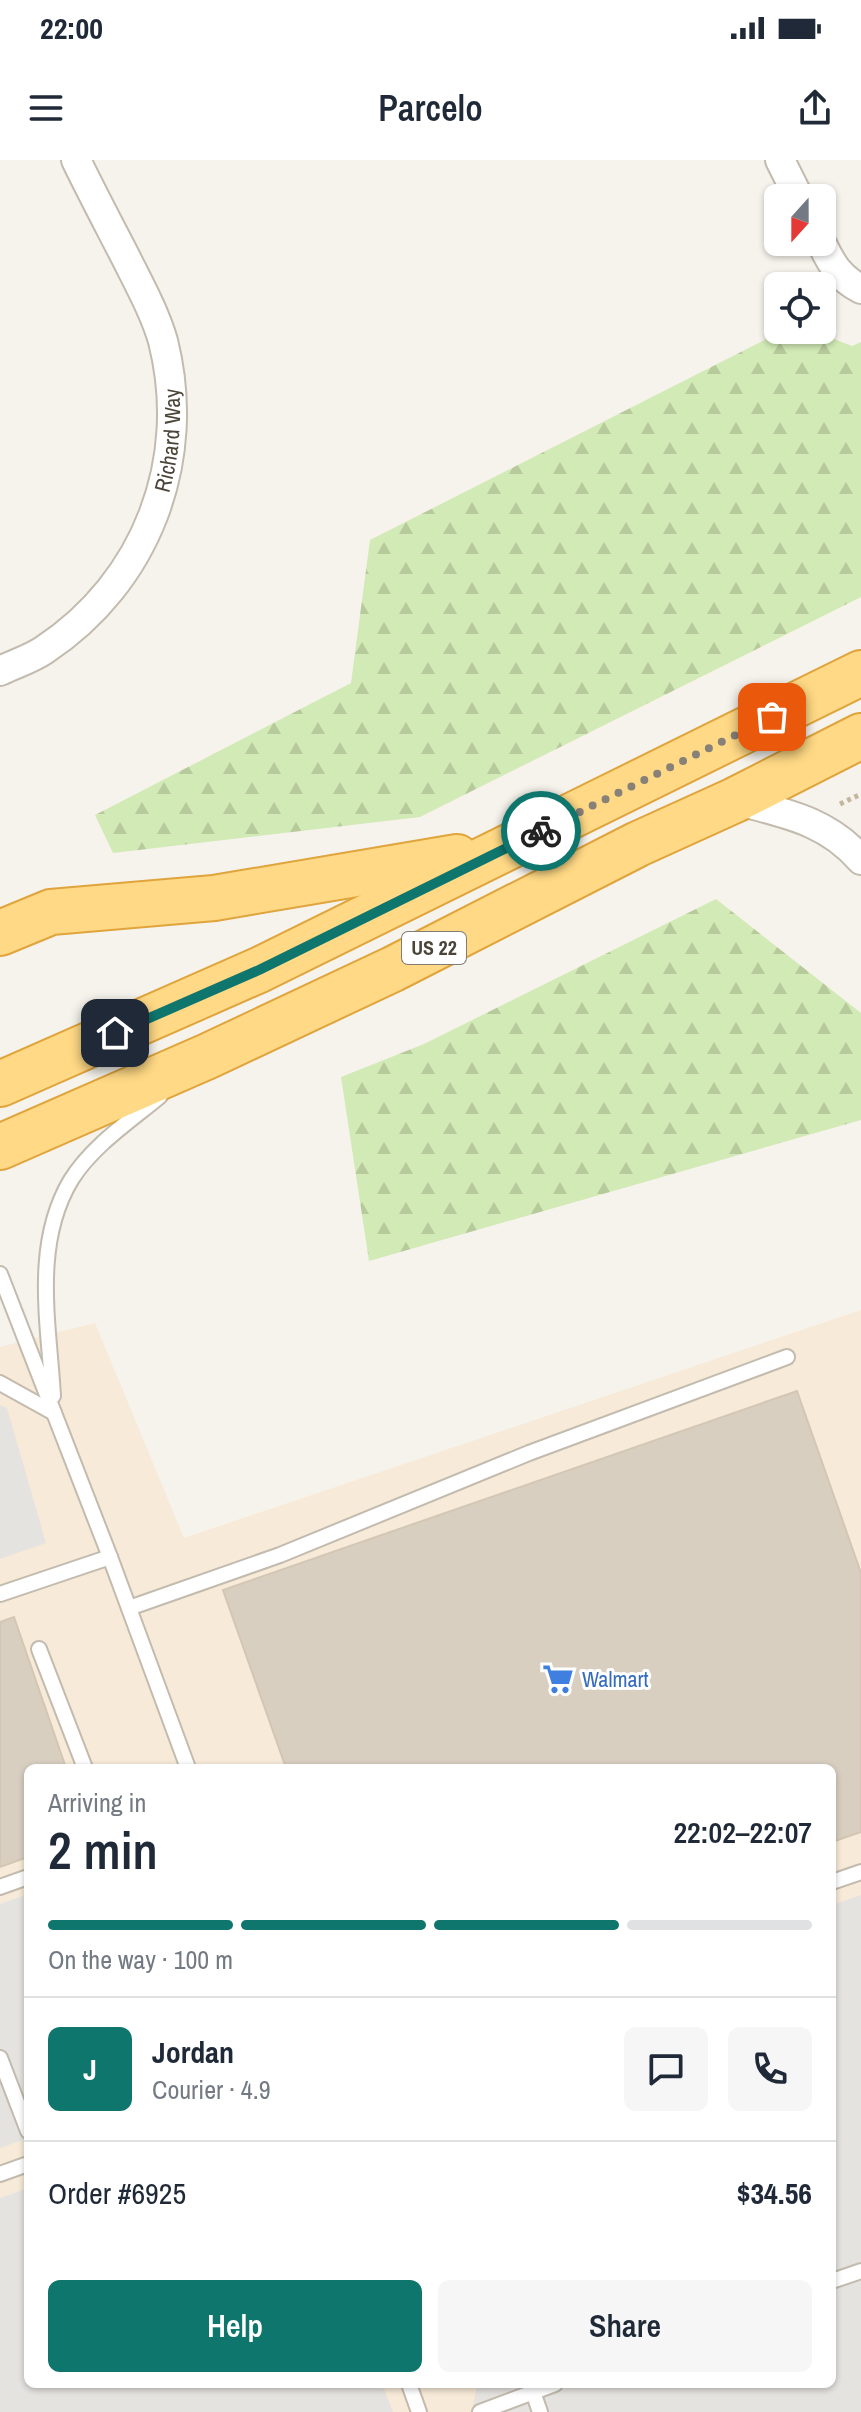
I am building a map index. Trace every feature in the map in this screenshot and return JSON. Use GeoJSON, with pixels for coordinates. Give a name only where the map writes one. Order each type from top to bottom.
{"type":"FeatureCollection","features":[{"type":"Feature","properties":{"kind":"highway","name":"US 22"},"geometry":{"type":"LineString","coordinates":[[0,1084],[259,970],[861,673]]}},
{"type":"Feature","properties":{"kind":"highway","name":"US 22"},"geometry":{"type":"LineString","coordinates":[[0,1147],[208,1056],[393,969],[638,844],[735,800],[861,736]]}},
{"type":"Feature","properties":{"kind":"highway"},"geometry":{"type":"LineString","coordinates":[[0,933],[51,912],[214,898],[504,850]]}},
{"type":"Feature","properties":{"kind":"street","name":"Richard Way"},"geometry":{"type":"LineString","coordinates":[[0,671],[43,651],[79,623],[111,589],[139,548],[159,501],[172,446],[172,391],[162,339],[140,286],[76,160]]}},
{"type":"Feature","properties":{"kind":"street"},"geometry":{"type":"LineString","coordinates":[[780,160],[792,184]]}},
{"type":"Feature","properties":{"kind":"street"},"geometry":{"type":"LineString","coordinates":[[828,256],[846,281],[861,289]]}},
{"type":"Feature","properties":{"kind":"street"},"geometry":{"type":"LineString","coordinates":[[735,800],[802,818],[835,835],[861,860]]}},
{"type":"Feature","properties":{"kind":"lane"},"geometry":{"type":"LineString","coordinates":[[54,1413],[45,1263],[54,1218],[72,1179],[101,1145],[208,1056]]}},
{"type":"Feature","properties":{"kind":"lane"},"geometry":{"type":"LineString","coordinates":[[0,1274],[187,1764]]}},
{"type":"Feature","properties":{"kind":"lane"},"geometry":{"type":"LineString","coordinates":[[129,1608],[280,1555],[529,1453],[787,1357]]}},
{"type":"Feature","properties":{"kind":"lane"},"geometry":{"type":"LineString","coordinates":[[0,1383],[54,1413]]}},
{"type":"Feature","properties":{"kind":"lane"},"geometry":{"type":"LineString","coordinates":[[0,1594],[110,1557]]}},
{"type":"Feature","properties":{"kind":"lane"},"geometry":{"type":"LineString","coordinates":[[39,1649],[83,1764]]}},
{"type":"Feature","properties":{"kind":"lane"},"geometry":{"type":"LineString","coordinates":[[836,1881],[861,1872]]}},
{"type":"Feature","properties":{"kind":"lane"},"geometry":{"type":"LineString","coordinates":[[0,1887],[24,1878]]}},
{"type":"Feature","properties":{"kind":"lane"},"geometry":{"type":"LineString","coordinates":[[0,2058],[24,2121]]}},
{"type":"Feature","properties":{"kind":"lane"},"geometry":{"type":"LineString","coordinates":[[0,2174],[24,2165]]}},
{"type":"Feature","properties":{"kind":"lane"},"geometry":{"type":"LineString","coordinates":[[836,2280],[861,2271]]}},
{"type":"Feature","properties":{"kind":"lane"},"geometry":{"type":"LineString","coordinates":[[410,2388],[419,2412]]}},
{"type":"Feature","properties":{"kind":"lane"},"geometry":{"type":"LineString","coordinates":[[480,2412],[531,2388],[540,2412]]}},
{"type":"Feature","properties":{"kind":"path"},"geometry":{"type":"LineString","coordinates":[[834,807],[861,794]]}},
{"type":"Feature","properties":{"kind":"shaded area"},"geometry":{"type":"Polygon","coordinates":[[[861,1310],[861,2412],[0,2412],[0,1347],[95,1323],[184,1538],[861,1310]]]}},
{"type":"Feature","properties":{"kind":"shaded area"},"geometry":{"type":"Polygon","coordinates":[[[0,1405],[7,1408],[46,1543],[0,1559],[0,1405]]]}},
{"type":"Feature","properties":{"kind":"shaded area"},"geometry":{"type":"Polygon","coordinates":[[[24,1895],[24,2139],[0,2148],[0,1904],[24,1895]]]}},
{"type":"Feature","properties":{"kind":"shaded area"},"geometry":{"type":"Polygon","coordinates":[[[861,1895],[861,2412],[472,2412],[475,2388],[836,2388],[836,1904],[861,1895]]]}},
{"type":"Feature","properties":{"kind":"shaded area"},"geometry":{"type":"Polygon","coordinates":[[[24,2189],[24,2388],[384,2388],[393,2412],[0,2412],[0,2198],[24,2189]]]}},
{"type":"Feature","properties":{"kind":"green space"},"geometry":{"type":"Polygon","coordinates":[[[764,340],[764,344],[836,344],[836,340],[852,346],[861,342],[861,597],[420,817],[113,853],[95,815],[351,683],[370,540],[764,340]]]}},
{"type":"Feature","properties":{"kind":"green space"},"geometry":{"type":"Polygon","coordinates":[[[716,899],[861,1013],[861,1120],[369,1261],[341,1077],[424,1044],[716,899]]]}},
{"type":"Feature","properties":{"kind":"building","name":"Walmart"},"geometry":{"type":"Polygon","coordinates":[[[797,1391],[861,1573],[861,1832],[836,1841],[836,1764],[285,1764],[223,1590],[797,1391]]]}},
{"type":"Feature","properties":{"kind":"building"},"geometry":{"type":"Polygon","coordinates":[[[14,1617],[65,1764],[24,1764],[24,1858],[0,1867],[0,1622],[14,1617]]]}},
{"type":"Feature","properties":{"kind":"way so far"},"geometry":{"type":"LineString","coordinates":[[541,831],[772,717]]}},
{"type":"Feature","properties":{"kind":"place","name":"Walmart"},"geometry":{"type":"Point","coordinates":[558,1679]}},
{"type":"Feature","properties":{"kind":"route"},"geometry":{"type":"LineString","coordinates":[[115,1033],[259,970],[541,831]]}}]}
